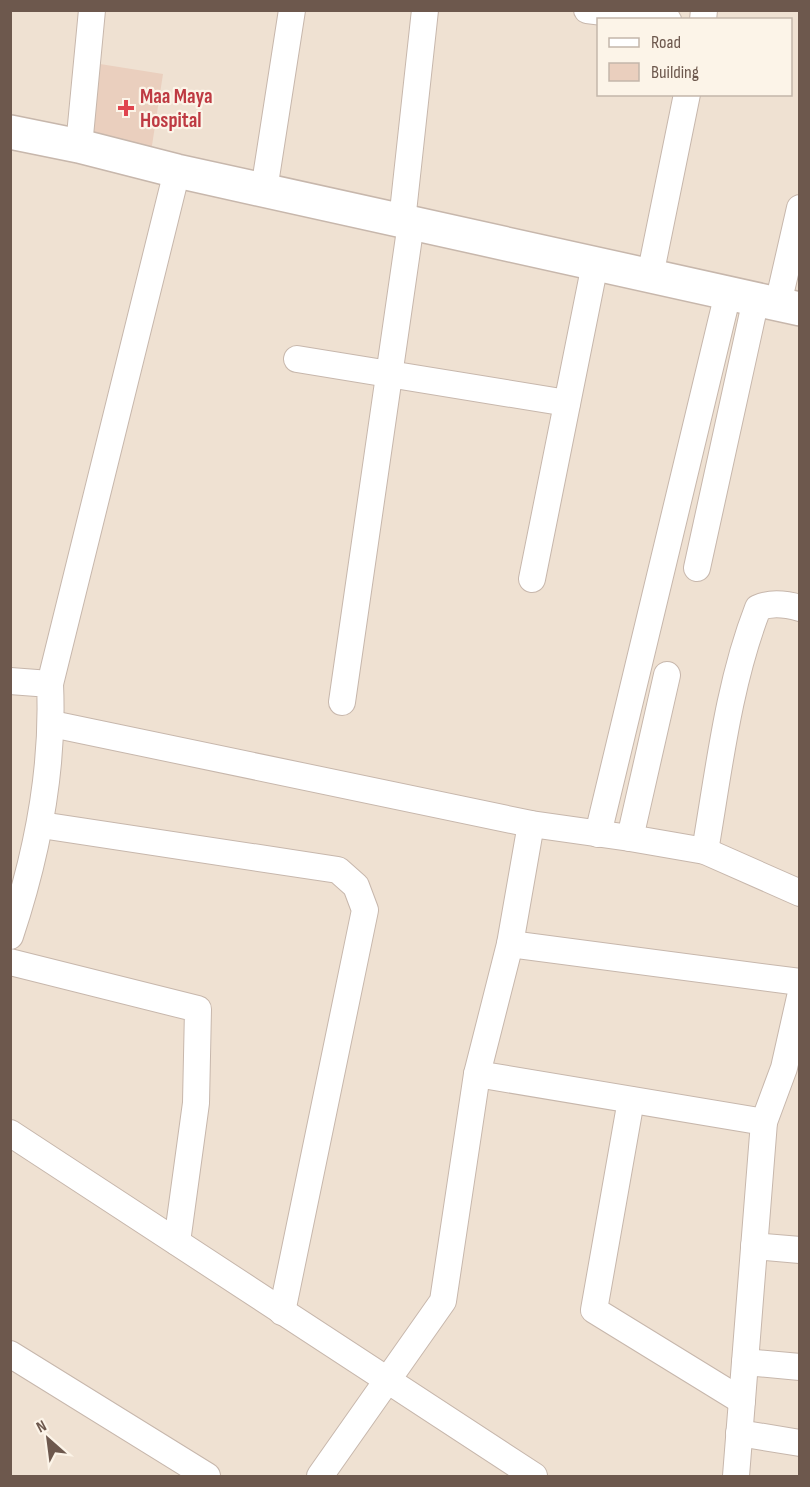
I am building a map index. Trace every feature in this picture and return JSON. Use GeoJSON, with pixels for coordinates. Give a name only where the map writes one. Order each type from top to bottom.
{"type":"FeatureCollection","features":[{"type":"Feature","properties":{"kind":"street"},"geometry":{"type":"LineString","coordinates":[[79,146],[92,10]]}},
{"type":"Feature","properties":{"kind":"street"},"geometry":{"type":"LineString","coordinates":[[264,190],[292,10]]}},
{"type":"Feature","properties":{"kind":"street"},"geometry":{"type":"LineString","coordinates":[[342,702],[390,374],[407,222],[425,10]]}},
{"type":"Feature","properties":{"kind":"street"},"geometry":{"type":"LineString","coordinates":[[587,10],[652,18]]}},
{"type":"Feature","properties":{"kind":"street"},"geometry":{"type":"LineString","coordinates":[[650,276],[687,96]]}},
{"type":"Feature","properties":{"kind":"street"},"geometry":{"type":"LineString","coordinates":[[10,132],[765,301]]}},
{"type":"Feature","properties":{"kind":"street"},"geometry":{"type":"LineString","coordinates":[[13,923],[41,825],[52,724],[50,684],[177,171]]}},
{"type":"Feature","properties":{"kind":"street"},"geometry":{"type":"LineString","coordinates":[[598,834],[765,301],[800,208]]}},
{"type":"Feature","properties":{"kind":"street"},"geometry":{"type":"LineString","coordinates":[[532,579],[595,264]]}},
{"type":"Feature","properties":{"kind":"street"},"geometry":{"type":"LineString","coordinates":[[697,568],[765,301]]}},
{"type":"Feature","properties":{"kind":"street"},"geometry":{"type":"LineString","coordinates":[[297,358],[567,403]]}},
{"type":"Feature","properties":{"kind":"street"},"geometry":{"type":"LineString","coordinates":[[705,851],[723,740],[746,639],[759,608],[766,604],[800,609]]}},
{"type":"Feature","properties":{"kind":"street"},"geometry":{"type":"LineString","coordinates":[[630,837],[668,675]]}},
{"type":"Feature","properties":{"kind":"street"},"geometry":{"type":"LineString","coordinates":[[10,681],[50,684]]}},
{"type":"Feature","properties":{"kind":"street"},"geometry":{"type":"LineString","coordinates":[[52,724],[531,824],[630,837],[705,851],[800,893]]}},
{"type":"Feature","properties":{"kind":"street"},"geometry":{"type":"LineString","coordinates":[[320,1476],[443,1301],[477,1074],[510,944],[531,824]]}},
{"type":"Feature","properties":{"kind":"street"},"geometry":{"type":"LineString","coordinates":[[41,825],[339,870],[356,886],[365,910],[282,1312]]}},
{"type":"Feature","properties":{"kind":"street"},"geometry":{"type":"LineString","coordinates":[[510,944],[800,982]]}},
{"type":"Feature","properties":{"kind":"street"},"geometry":{"type":"LineString","coordinates":[[10,962],[198,1009],[196,1103],[177,1242]]}},
{"type":"Feature","properties":{"kind":"street"},"geometry":{"type":"LineString","coordinates":[[736,1476],[764,1122],[792,1069],[800,997]]}},
{"type":"Feature","properties":{"kind":"street"},"geometry":{"type":"LineString","coordinates":[[477,1074],[764,1122]]}},
{"type":"Feature","properties":{"kind":"street"},"geometry":{"type":"LineString","coordinates":[[631,1100],[594,1310],[742,1401]]}},
{"type":"Feature","properties":{"kind":"street"},"geometry":{"type":"LineString","coordinates":[[10,1133],[387,1380],[508,1470],[534,1476]]}},
{"type":"Feature","properties":{"kind":"street"},"geometry":{"type":"LineString","coordinates":[[754,1246],[800,1250]]}},
{"type":"Feature","properties":{"kind":"street"},"geometry":{"type":"LineString","coordinates":[[10,1354],[207,1476]]}},
{"type":"Feature","properties":{"kind":"street"},"geometry":{"type":"LineString","coordinates":[[745,1362],[800,1367]]}},
{"type":"Feature","properties":{"kind":"street"},"geometry":{"type":"LineString","coordinates":[[740,1433],[800,1443]]}},
{"type":"Feature","properties":{"kind":"shaded area"},"geometry":{"type":"Polygon","coordinates":[[[11,11],[799,11],[799,1476],[11,1476],[11,11]]]}},
{"type":"Feature","properties":{"kind":"building"},"geometry":{"type":"Polygon","coordinates":[[[100,64],[163,74],[151,152],[88,142],[100,64]]]}},
{"type":"Feature","properties":{"kind":"place","name":"Maa Maya Hospital"},"geometry":{"type":"Point","coordinates":[126,108]}}]}
